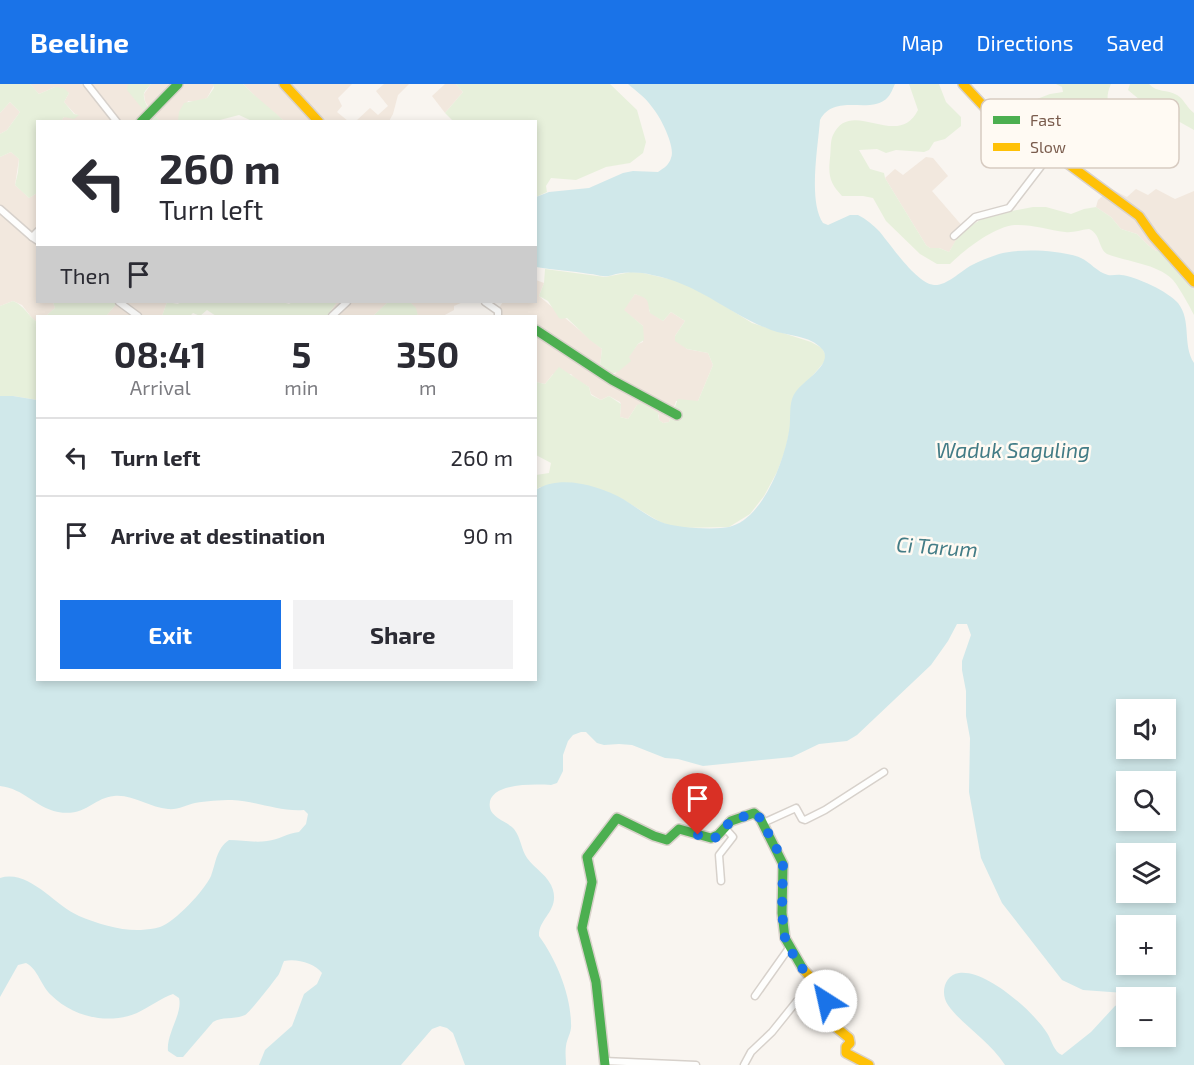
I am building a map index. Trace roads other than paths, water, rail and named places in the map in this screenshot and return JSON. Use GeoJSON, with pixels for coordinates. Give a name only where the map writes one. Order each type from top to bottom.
{"type":"FeatureCollection","features":[{"type":"Feature","properties":{"kind":"street"},"geometry":{"type":"LineString","coordinates":[[87,84],[115,120]]}},
{"type":"Feature","properties":{"kind":"street"},"geometry":{"type":"LineString","coordinates":[[143,120],[178,84]]}},
{"type":"Feature","properties":{"kind":"street"},"geometry":{"type":"LineString","coordinates":[[284,84],[317,120]]}},
{"type":"Feature","properties":{"kind":"street"},"geometry":{"type":"LineString","coordinates":[[963,84],[981,103]]}},
{"type":"Feature","properties":{"kind":"street"},"geometry":{"type":"LineString","coordinates":[[954,236],[975,217],[1009,208],[1040,168]]}},
{"type":"Feature","properties":{"kind":"street"},"geometry":{"type":"LineString","coordinates":[[1074,168],[1139,216],[1153,236],[1194,282]]}},
{"type":"Feature","properties":{"kind":"street"},"geometry":{"type":"LineString","coordinates":[[0,209],[35,239]]}},
{"type":"Feature","properties":{"kind":"street"},"geometry":{"type":"LineString","coordinates":[[120,303],[137,315]]}},
{"type":"Feature","properties":{"kind":"street"},"geometry":{"type":"LineString","coordinates":[[333,315],[346,303]]}},
{"type":"Feature","properties":{"kind":"street"},"geometry":{"type":"LineString","coordinates":[[486,303],[498,311],[500,315]]}},
{"type":"Feature","properties":{"kind":"street"},"geometry":{"type":"LineString","coordinates":[[537,331],[612,380],[676,415]]}},
{"type":"Feature","properties":{"kind":"street"},"geometry":{"type":"LineString","coordinates":[[763,823],[795,808],[805,820],[825,810],[884,772]]}},
{"type":"Feature","properties":{"kind":"street"},"geometry":{"type":"LineString","coordinates":[[696,1065],[605,1063],[596,982],[582,928],[591,891],[591,874],[586,861],[587,857],[618,818],[667,840],[679,829],[711,838],[718,835],[731,821],[751,813],[757,814],[783,864],[782,913],[785,938],[798,963],[827,997],[817,1010],[818,1014],[849,1038],[850,1043],[846,1047],[846,1053],[869,1065]]}},
{"type":"Feature","properties":{"kind":"street"},"geometry":{"type":"LineString","coordinates":[[721,880],[719,855],[733,837],[725,828]]}},
{"type":"Feature","properties":{"kind":"street"},"geometry":{"type":"LineString","coordinates":[[755,996],[789,948]]}},
{"type":"Feature","properties":{"kind":"street"},"geometry":{"type":"LineString","coordinates":[[744,1065],[751,1052],[779,1024],[813,981]]}},
{"type":"Feature","properties":{"kind":"water","name":"Waduk Saguling"},"geometry":{"type":"Polygon","coordinates":[[[628,84],[895,84],[889,96],[881,102],[873,105],[835,107],[820,120],[815,188],[818,213],[823,223],[828,225],[850,215],[858,215],[879,231],[912,271],[927,283],[934,285],[953,278],[973,264],[999,254],[1017,251],[1052,252],[1081,258],[1108,275],[1127,276],[1143,281],[1174,299],[1182,310],[1185,317],[1188,348],[1194,363],[1194,1065],[1005,1065],[999,1056],[948,1005],[944,996],[947,981],[954,974],[970,974],[995,985],[1021,1004],[1041,1024],[1053,1046],[1062,1055],[1091,1032],[1116,1006],[1116,1047],[1176,1047],[1176,987],[1116,987],[1116,992],[1083,990],[1062,980],[1002,903],[981,858],[969,792],[970,738],[962,670],[962,661],[971,635],[967,624],[957,624],[931,665],[857,735],[847,741],[819,744],[792,757],[703,766],[665,758],[632,745],[604,745],[597,743],[586,732],[581,732],[573,735],[568,741],[563,755],[563,771],[557,783],[513,786],[495,793],[491,800],[491,811],[514,829],[527,858],[545,877],[553,890],[553,904],[539,936],[557,966],[568,1001],[571,1027],[566,1046],[566,1065],[465,1065],[453,1033],[440,1026],[432,1029],[401,1065],[259,1065],[265,1050],[292,1026],[304,994],[317,984],[322,973],[315,966],[299,961],[284,961],[279,974],[245,1015],[213,1022],[183,1057],[177,1057],[168,1051],[169,1038],[180,1004],[179,998],[173,994],[126,1017],[91,1017],[60,1003],[48,991],[34,969],[26,963],[18,965],[0,997],[0,878],[11,877],[31,883],[70,911],[94,922],[126,929],[141,930],[160,927],[181,913],[196,897],[211,876],[221,848],[229,840],[267,841],[299,832],[306,824],[308,814],[304,810],[232,800],[199,802],[168,809],[121,796],[107,797],[82,810],[68,813],[50,810],[16,791],[0,786],[0,396],[36,400],[36,681],[537,681],[537,490],[546,485],[568,482],[592,486],[623,499],[661,522],[675,526],[714,528],[729,527],[741,522],[762,501],[777,472],[789,431],[794,395],[825,358],[824,352],[817,344],[805,338],[771,330],[669,279],[639,273],[605,276],[537,267],[537,197],[549,192],[589,188],[623,173],[658,172],[666,166],[672,153],[669,139],[663,124],[650,104],[628,84]]]}},
{"type":"Feature","properties":{"kind":"water label","name":"Ci Tarum"},"geometry":{"type":"Point","coordinates":[937,546]}}]}
